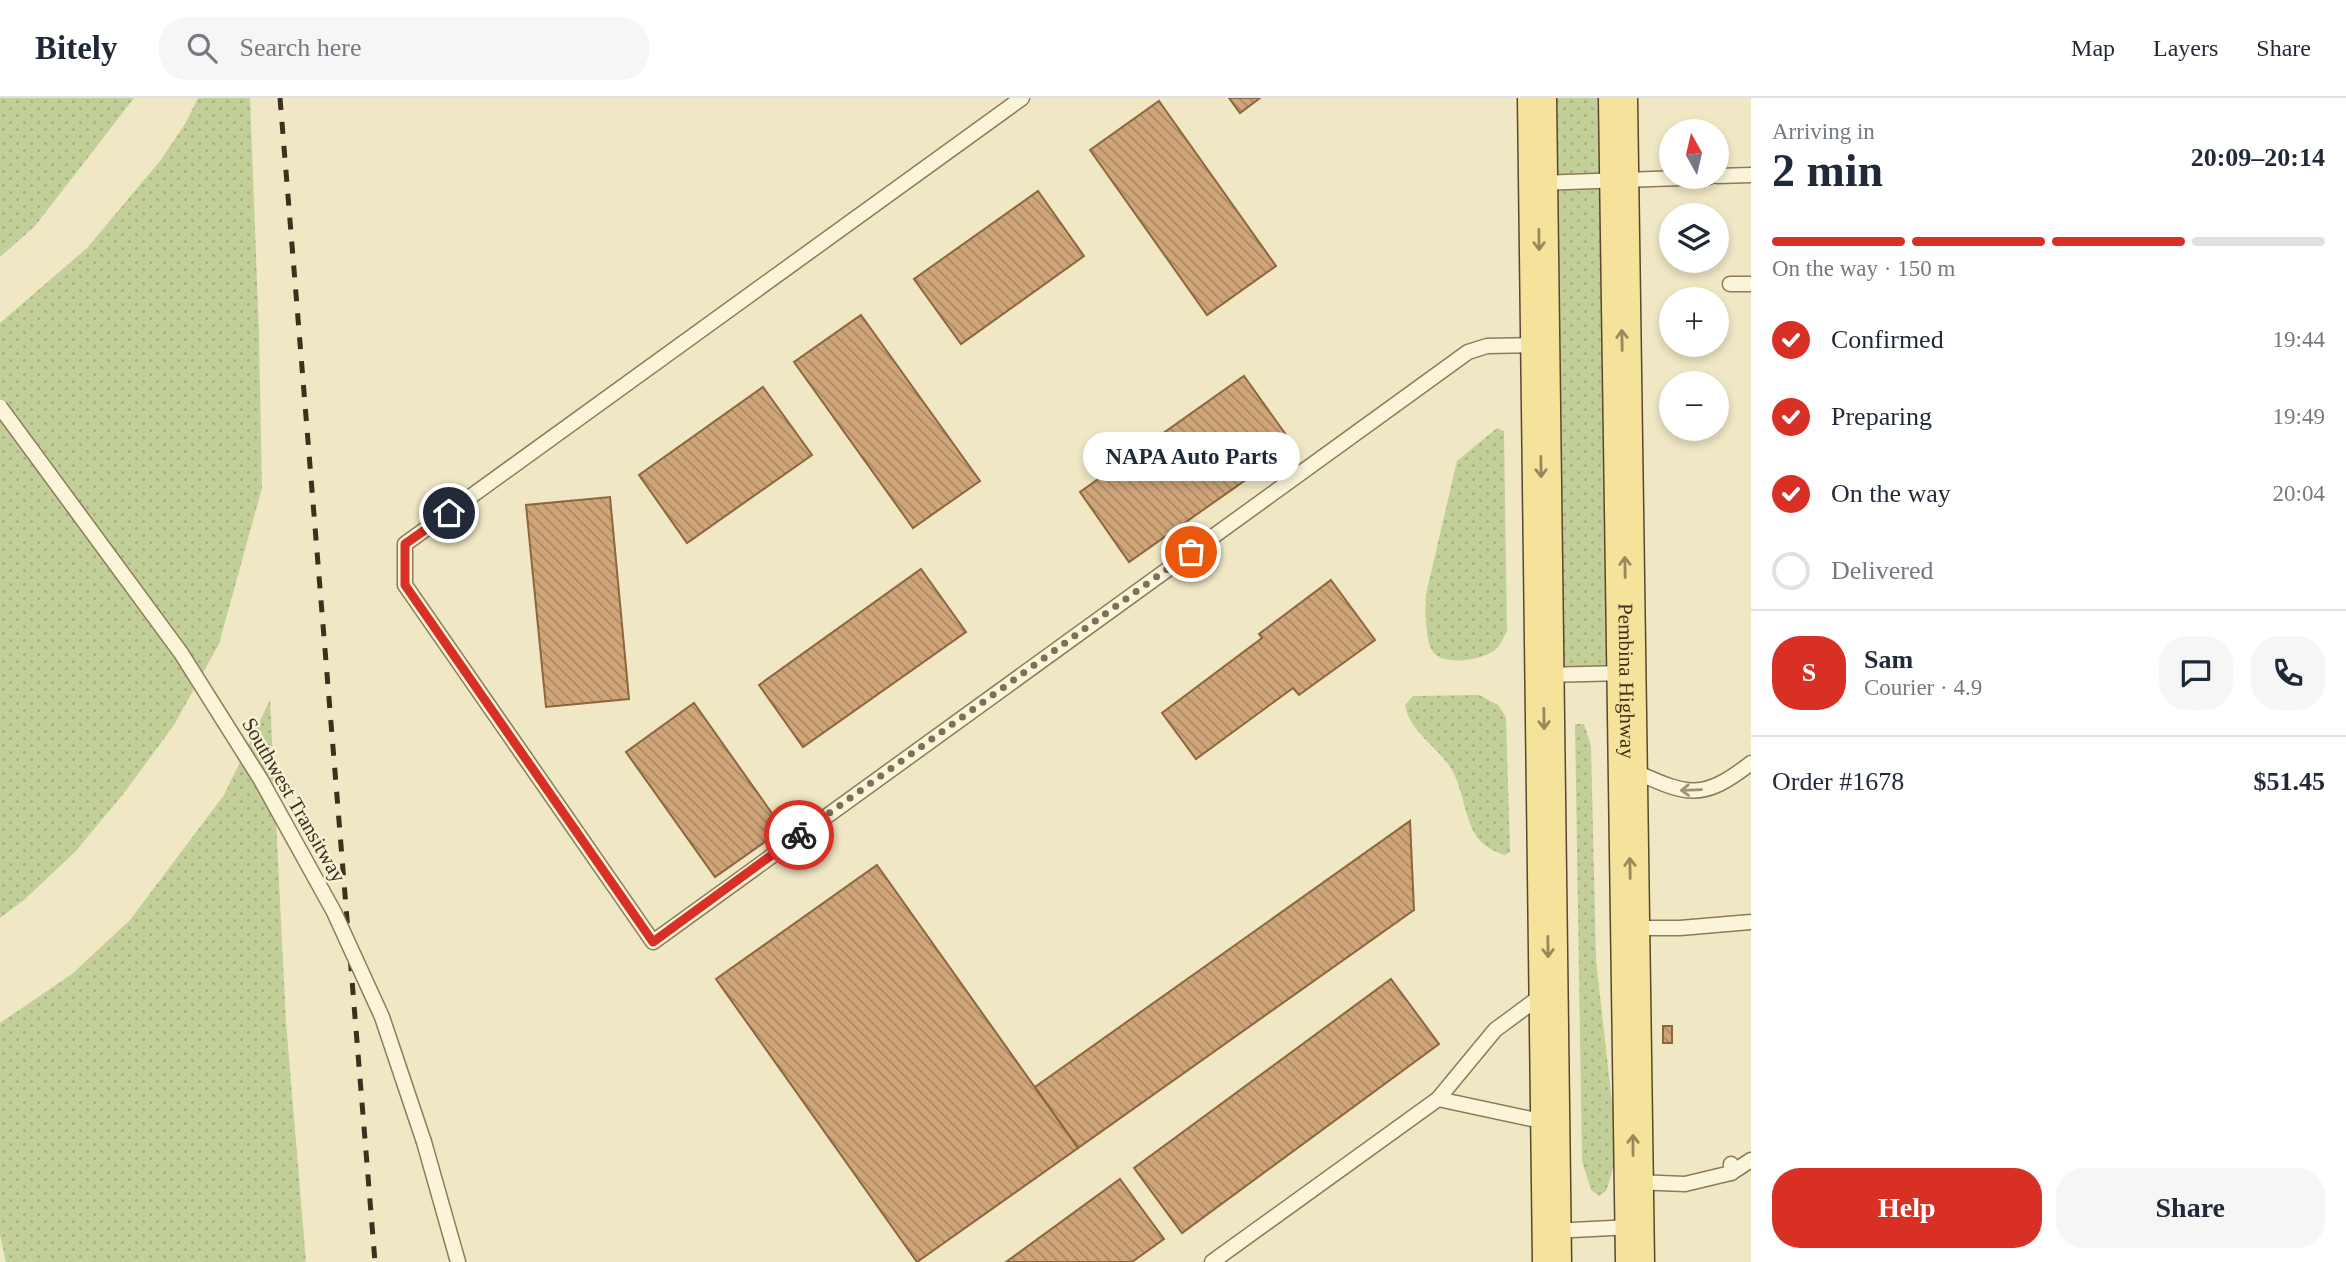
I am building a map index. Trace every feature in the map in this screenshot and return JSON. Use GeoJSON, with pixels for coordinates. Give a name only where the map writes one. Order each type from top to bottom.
{"type":"FeatureCollection","features":[{"type":"Feature","properties":{"kind":"main road"},"geometry":{"type":"LineString","coordinates":[[1537,98],[1552,1247]]}},
{"type":"Feature","properties":{"kind":"main road","name":"Pembina Highway"},"geometry":{"type":"LineString","coordinates":[[1618,98],[1634,1244]]}},
{"type":"Feature","properties":{"kind":"lane"},"geometry":{"type":"LineString","coordinates":[[1022,98],[405,544],[405,585],[653,942],[1468,352],[1487,346],[1540,345]]}},
{"type":"Feature","properties":{"kind":"lane"},"geometry":{"type":"LineString","coordinates":[[1729,176],[1751,175]]}},
{"type":"Feature","properties":{"kind":"lane"},"geometry":{"type":"LineString","coordinates":[[1538,183],[1659,179]]}},
{"type":"Feature","properties":{"kind":"lane"},"geometry":{"type":"LineString","coordinates":[[1730,284],[1751,284]]}},
{"type":"Feature","properties":{"kind":"lane","name":"Southwest Transitway"},"geometry":{"type":"LineString","coordinates":[[0,407],[181,653],[261,780],[334,912],[382,1017],[424,1142],[458,1262]]}},
{"type":"Feature","properties":{"kind":"lane"},"geometry":{"type":"LineString","coordinates":[[1544,675],[1627,673]]}},
{"type":"Feature","properties":{"kind":"lane"},"geometry":{"type":"LineString","coordinates":[[1629,769],[1679,791],[1705,790],[1721,784],[1751,763]]}},
{"type":"Feature","properties":{"kind":"lane"},"geometry":{"type":"LineString","coordinates":[[1630,928],[1680,928],[1751,922]]}},
{"type":"Feature","properties":{"kind":"lane"},"geometry":{"type":"LineString","coordinates":[[1212,1262],[1438,1099],[1495,1030],[1549,990]]}},
{"type":"Feature","properties":{"kind":"lane"},"geometry":{"type":"LineString","coordinates":[[1438,1099],[1550,1123]]}},
{"type":"Feature","properties":{"kind":"lane"},"geometry":{"type":"LineString","coordinates":[[1633,1182],[1685,1184],[1751,1160]]}},
{"type":"Feature","properties":{"kind":"lane"},"geometry":{"type":"LineString","coordinates":[[1552,1247],[1634,1244]]}},
{"type":"Feature","properties":{"kind":"green space"},"geometry":{"type":"Polygon","coordinates":[[[0,98],[134,98],[35,226],[0,257],[0,98]]]}},
{"type":"Feature","properties":{"kind":"green space"},"geometry":{"type":"Polygon","coordinates":[[[198,98],[250,98],[262,488],[219,644],[174,725],[124,793],[75,852],[24,900],[0,918],[0,323],[87,248],[160,161],[185,124],[198,98]]]}},
{"type":"Feature","properties":{"kind":"green space"},"geometry":{"type":"Polygon","coordinates":[[[1537,98],[1618,98],[1627,673],[1544,675],[1537,98]]]}},
{"type":"Feature","properties":{"kind":"green space"},"geometry":{"type":"Polygon","coordinates":[[[1497,428],[1504,431],[1507,631],[1496,649],[1490,653],[1474,659],[1447,659],[1434,653],[1429,642],[1426,594],[1457,461],[1497,428]]]}},
{"type":"Feature","properties":{"kind":"green space"},"geometry":{"type":"Polygon","coordinates":[[[1479,695],[1498,705],[1506,717],[1510,852],[1505,855],[1488,848],[1475,834],[1454,774],[1412,723],[1405,705],[1413,696],[1479,695]]]}},
{"type":"Feature","properties":{"kind":"green space"},"geometry":{"type":"Polygon","coordinates":[[[270,700],[286,1022],[306,1262],[6,1262],[0,1235],[0,1023],[72,974],[130,920],[224,795],[270,700]]]}},
{"type":"Feature","properties":{"kind":"green space"},"geometry":{"type":"Polygon","coordinates":[[[1575,724],[1584,724],[1591,746],[1596,960],[1613,1111],[1614,1166],[1606,1191],[1599,1196],[1591,1190],[1582,1161],[1575,724]]]}},
{"type":"Feature","properties":{"kind":"building"},"geometry":{"type":"Polygon","coordinates":[[[1229,98],[1260,98],[1240,113],[1229,98]]]}},
{"type":"Feature","properties":{"kind":"building"},"geometry":{"type":"Polygon","coordinates":[[[1159,101],[1276,266],[1207,315],[1090,150],[1159,101]]]}},
{"type":"Feature","properties":{"kind":"building"},"geometry":{"type":"Polygon","coordinates":[[[1038,191],[1084,256],[961,344],[914,279],[1038,191]]]}},
{"type":"Feature","properties":{"kind":"building"},"geometry":{"type":"Polygon","coordinates":[[[861,315],[980,481],[913,528],[794,362],[861,315]]]}},
{"type":"Feature","properties":{"kind":"building"},"geometry":{"type":"Polygon","coordinates":[[[1244,376],[1294,446],[1129,562],[1080,492],[1244,376]]]}},
{"type":"Feature","properties":{"kind":"building"},"geometry":{"type":"Polygon","coordinates":[[[763,387],[812,455],[687,543],[639,475],[763,387]]]}},
{"type":"Feature","properties":{"kind":"building"},"geometry":{"type":"Polygon","coordinates":[[[610,497],[629,699],[546,707],[526,505],[610,497]]]}},
{"type":"Feature","properties":{"kind":"building"},"geometry":{"type":"Polygon","coordinates":[[[921,569],[966,632],[803,747],[759,685],[921,569]]]}},
{"type":"Feature","properties":{"kind":"building"},"geometry":{"type":"Polygon","coordinates":[[[1331,580],[1375,640],[1299,695],[1293,688],[1196,759],[1162,713],[1262,638],[1259,634],[1331,580]]]}},
{"type":"Feature","properties":{"kind":"building"},"geometry":{"type":"Polygon","coordinates":[[[694,703],[783,829],[715,877],[626,752],[694,703]]]}},
{"type":"Feature","properties":{"kind":"building"},"geometry":{"type":"Polygon","coordinates":[[[1410,821],[1414,910],[1078,1148],[1035,1087],[1410,821]]]}},
{"type":"Feature","properties":{"kind":"building"},"geometry":{"type":"Polygon","coordinates":[[[877,865],[1078,1148],[917,1262],[716,979],[877,865]]]}},
{"type":"Feature","properties":{"kind":"building"},"geometry":{"type":"Polygon","coordinates":[[[1391,979],[1439,1044],[1182,1233],[1134,1168],[1391,979]]]}},
{"type":"Feature","properties":{"kind":"building"},"geometry":{"type":"Polygon","coordinates":[[[1663,1026],[1672,1026],[1672,1043],[1663,1043],[1663,1026]]]}},
{"type":"Feature","properties":{"kind":"building"},"geometry":{"type":"Polygon","coordinates":[[[1120,1179],[1164,1239],[1132,1262],[1006,1262],[1120,1179]]]}},
{"type":"Feature","properties":{"kind":"railway"},"geometry":{"type":"LineString","coordinates":[[280,98],[375,1262]]}},
{"type":"Feature","properties":{"kind":"way so far"},"geometry":{"type":"LineString","coordinates":[[799,835],[1191,552]]}},
{"type":"Feature","properties":{"kind":"place","name":"NAPA Auto Parts"},"geometry":{"type":"Point","coordinates":[1191,552]}},
{"type":"Feature","properties":{"kind":"route"},"geometry":{"type":"LineString","coordinates":[[449,513],[405,544],[405,585],[653,942],[799,835]]}}]}
